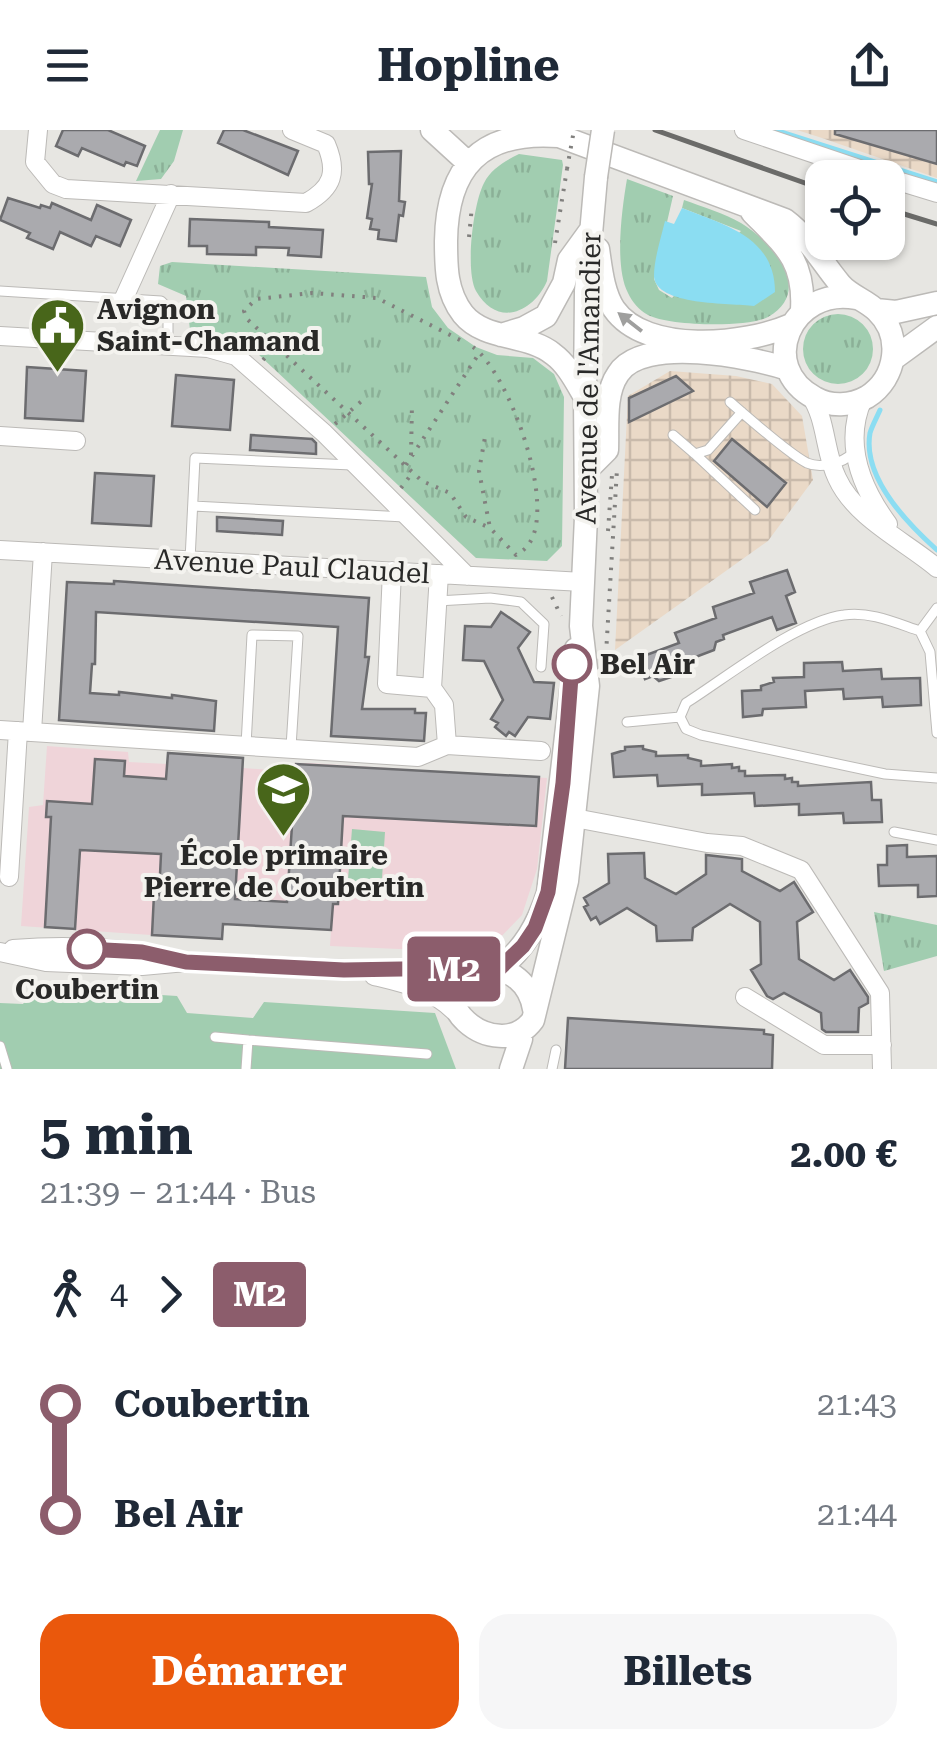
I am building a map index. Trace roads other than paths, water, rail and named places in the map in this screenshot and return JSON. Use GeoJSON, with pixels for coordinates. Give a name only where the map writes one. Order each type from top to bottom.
{"type":"FeatureCollection","features":[{"type":"Feature","properties":{"kind":"main road"},"geometry":{"type":"LineString","coordinates":[[432,130],[468,162]]}},
{"type":"Feature","properties":{"kind":"main road","name":"Avenue de l'Amandier"},"geometry":{"type":"LineString","coordinates":[[488,972],[523,946],[543,909],[567,817],[588,686],[571,629],[583,582],[590,231],[602,130]]}},
{"type":"Feature","properties":{"kind":"main road"},"geometry":{"type":"LineString","coordinates":[[585,397],[570,372],[550,351],[501,335],[466,317],[448,285],[446,210],[457,176],[468,162],[500,138],[540,132],[785,220],[814,246],[842,286],[866,304],[891,332],[893,359],[888,376],[863,399],[836,404],[810,396],[800,388],[788,368],[786,339],[797,318],[801,276],[790,250],[746,206]]}},
{"type":"Feature","properties":{"kind":"main road"},"geometry":{"type":"LineString","coordinates":[[501,335],[546,316],[564,283],[568,260],[590,231],[612,307],[634,329],[654,337],[729,340],[765,335],[828,297],[896,312],[937,303]]}},
{"type":"Feature","properties":{"kind":"main road"},"geometry":{"type":"LineString","coordinates":[[893,359],[937,328]]}},
{"type":"Feature","properties":{"kind":"main road"},"geometry":{"type":"LineString","coordinates":[[586,471],[607,450],[612,384],[618,371],[630,361],[642,356],[714,354],[788,368]]}},
{"type":"Feature","properties":{"kind":"main road","name":"Avenue de l'Amandier"},"geometry":{"type":"LineString","coordinates":[[534,1009],[562,910],[567,817]]}},
{"type":"Feature","properties":{"kind":"main road"},"geometry":{"type":"LineString","coordinates":[[511,1069],[528,1030],[534,1009],[532,998],[519,979],[488,972],[461,988],[454,1011],[464,1036],[476,1049],[499,1049],[522,1039]]}},
{"type":"Feature","properties":{"kind":"street"},"geometry":{"type":"LineString","coordinates":[[38,130],[35,162],[54,184],[66,189],[306,203],[322,194],[334,162],[326,144],[292,130]]}},
{"type":"Feature","properties":{"kind":"street"},"geometry":{"type":"LineString","coordinates":[[744,130],[833,160]]}},
{"type":"Feature","properties":{"kind":"street"},"geometry":{"type":"LineString","coordinates":[[905,183],[937,193]]}},
{"type":"Feature","properties":{"kind":"street"},"geometry":{"type":"LineString","coordinates":[[124,298],[171,194]]}},
{"type":"Feature","properties":{"kind":"street"},"geometry":{"type":"LineString","coordinates":[[0,336],[208,348],[236,356],[324,433],[468,576]]}},
{"type":"Feature","properties":{"kind":"street"},"geometry":{"type":"LineString","coordinates":[[810,396],[819,408],[831,464],[844,492],[877,524],[937,568]]}},
{"type":"Feature","properties":{"kind":"street"},"geometry":{"type":"LineString","coordinates":[[863,399],[853,431],[855,451],[872,498],[898,536]]}},
{"type":"Feature","properties":{"kind":"street"},"geometry":{"type":"LineString","coordinates":[[0,436],[76,441]]}},
{"type":"Feature","properties":{"kind":"street","name":"Avenue Paul Claudel"},"geometry":{"type":"LineString","coordinates":[[0,550],[583,582]]}},
{"type":"Feature","properties":{"kind":"street"},"geometry":{"type":"LineString","coordinates":[[9,877],[6,809],[43,552]]}},
{"type":"Feature","properties":{"kind":"street"},"geometry":{"type":"LineString","coordinates":[[392,572],[387,684],[432,688]]}},
{"type":"Feature","properties":{"kind":"street"},"geometry":{"type":"LineString","coordinates":[[439,574],[432,688],[444,705],[447,745]]}},
{"type":"Feature","properties":{"kind":"street"},"geometry":{"type":"LineString","coordinates":[[17,731],[418,758],[447,745],[540,751]]}},
{"type":"Feature","properties":{"kind":"street"},"geometry":{"type":"LineString","coordinates":[[567,817],[742,846],[801,870],[880,992],[882,1069]]}},
{"type":"Feature","properties":{"kind":"street"},"geometry":{"type":"LineString","coordinates":[[0,951],[46,962],[142,966],[186,962],[344,970],[458,968],[488,972]]}},
{"type":"Feature","properties":{"kind":"street"},"geometry":{"type":"LineString","coordinates":[[344,970],[414,986],[454,1011]]}},
{"type":"Feature","properties":{"kind":"street"},"geometry":{"type":"LineString","coordinates":[[745,996],[824,1045],[882,1046]]}},
{"type":"Feature","properties":{"kind":"lane"},"geometry":{"type":"LineString","coordinates":[[0,291],[161,301],[168,308],[168,346]]}},
{"type":"Feature","properties":{"kind":"lane"},"geometry":{"type":"LineString","coordinates":[[730,402],[808,464],[831,464],[850,458],[855,451]]}},
{"type":"Feature","properties":{"kind":"lane"},"geometry":{"type":"LineString","coordinates":[[695,454],[708,450],[742,412]]}},
{"type":"Feature","properties":{"kind":"lane"},"geometry":{"type":"LineString","coordinates":[[673,435],[755,510]]}},
{"type":"Feature","properties":{"kind":"lane"},"geometry":{"type":"LineString","coordinates":[[190,560],[196,458],[354,466]]}},
{"type":"Feature","properties":{"kind":"lane"},"geometry":{"type":"LineString","coordinates":[[193,506],[408,517]]}},
{"type":"Feature","properties":{"kind":"lane"},"geometry":{"type":"LineString","coordinates":[[437,601],[490,598],[521,602],[544,624],[541,666]]}},
{"type":"Feature","properties":{"kind":"lane"},"geometry":{"type":"LineString","coordinates":[[920,630],[937,608]]}},
{"type":"Feature","properties":{"kind":"lane"},"geometry":{"type":"LineString","coordinates":[[937,733],[930,652],[920,630],[878,616],[844,615],[806,627],[686,703],[680,716],[686,729],[702,735],[884,774],[937,778]]}},
{"type":"Feature","properties":{"kind":"lane"},"geometry":{"type":"LineString","coordinates":[[246,745],[252,635],[298,636],[291,748]]}},
{"type":"Feature","properties":{"kind":"lane"},"geometry":{"type":"LineString","coordinates":[[627,722],[680,716]]}},
{"type":"Feature","properties":{"kind":"lane"},"geometry":{"type":"LineString","coordinates":[[894,832],[937,840]]}},
{"type":"Feature","properties":{"kind":"lane"},"geometry":{"type":"LineString","coordinates":[[214,1036],[428,1054]]}},
{"type":"Feature","properties":{"kind":"lane"},"geometry":{"type":"LineString","coordinates":[[246,1069],[248,1040]]}},
{"type":"Feature","properties":{"kind":"lane"},"geometry":{"type":"LineString","coordinates":[[0,1046],[7,1069]]}},
{"type":"Feature","properties":{"kind":"lane"},"geometry":{"type":"LineString","coordinates":[[552,1069],[556,1050]]}},
{"type":"Feature","properties":{"kind":"water"},"geometry":{"type":"Polygon","coordinates":[[[682,208],[730,228],[757,246],[773,273],[775,292],[754,306],[680,298],[658,286],[654,269],[665,221],[674,224],[682,208]]]}},
{"type":"Feature","properties":{"kind":"waterway"},"geometry":{"type":"LineString","coordinates":[[775,130],[937,182]]}},
{"type":"Feature","properties":{"kind":"waterway"},"geometry":{"type":"LineString","coordinates":[[880,410],[870,433],[873,467],[890,499],[937,550]]}},
{"type":"Feature","properties":{"kind":"railway"},"geometry":{"type":"LineString","coordinates":[[655,130],[805,183]]}},
{"type":"Feature","properties":{"kind":"railway"},"geometry":{"type":"LineString","coordinates":[[905,214],[937,224]]}},
{"type":"Feature","properties":{"kind":"place","name":"Avignon Saint-Chamand"},"geometry":{"type":"Point","coordinates":[58,374]}},
{"type":"Feature","properties":{"kind":"place","name":"Bel Air"},"geometry":{"type":"Point","coordinates":[572,664]}},
{"type":"Feature","properties":{"kind":"place","name":"École primaire Pierre de Coubertin"},"geometry":{"type":"Point","coordinates":[284,838]}},
{"type":"Feature","properties":{"kind":"place","name":"Coubertin"},"geometry":{"type":"Point","coordinates":[87,949]}}]}
